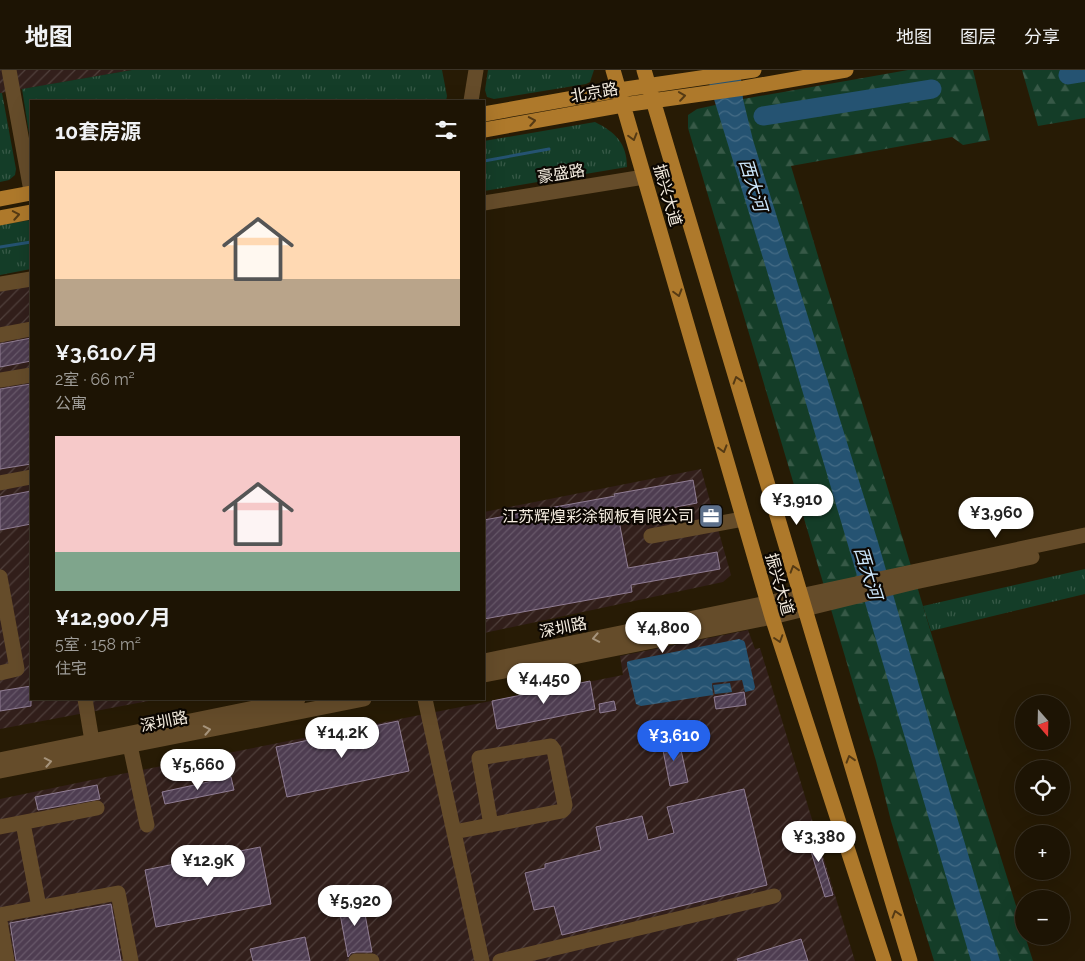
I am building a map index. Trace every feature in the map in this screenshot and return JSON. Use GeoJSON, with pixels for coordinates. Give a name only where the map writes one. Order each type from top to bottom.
{"type":"FeatureCollection","features":[{"type":"Feature","properties":{"kind":"main road","name":"振兴大道"},"geometry":{"type":"LineString","coordinates":[[613,70],[769,610],[884,961]]}},
{"type":"Feature","properties":{"kind":"main road","name":"振兴大道"},"geometry":{"type":"LineString","coordinates":[[644,70],[910,961]]}},
{"type":"Feature","properties":{"kind":"main road","name":"北京路"},"geometry":{"type":"LineString","coordinates":[[485,114],[651,93],[711,92],[744,88],[846,70]]}},
{"type":"Feature","properties":{"kind":"main road","name":"北京路"},"geometry":{"type":"LineString","coordinates":[[651,93],[706,78],[748,71]]}},
{"type":"Feature","properties":{"kind":"main road","name":"北京路"},"geometry":{"type":"LineString","coordinates":[[485,130],[621,97]]}},
{"type":"Feature","properties":{"kind":"main road"},"geometry":{"type":"LineString","coordinates":[[0,198],[30,192]]}},
{"type":"Feature","properties":{"kind":"main road"},"geometry":{"type":"LineString","coordinates":[[0,218],[30,212]]}},
{"type":"Feature","properties":{"kind":"street"},"geometry":{"type":"LineString","coordinates":[[9,70],[30,186]]}},
{"type":"Feature","properties":{"kind":"street"},"geometry":{"type":"LineString","coordinates":[[471,100],[476,70]]}},
{"type":"Feature","properties":{"kind":"street","name":"豪盛路"},"geometry":{"type":"LineString","coordinates":[[485,204],[644,177]]}},
{"type":"Feature","properties":{"kind":"street"},"geometry":{"type":"LineString","coordinates":[[0,284],[30,279]]}},
{"type":"Feature","properties":{"kind":"street"},"geometry":{"type":"LineString","coordinates":[[0,335],[30,329]]}},
{"type":"Feature","properties":{"kind":"street"},"geometry":{"type":"LineString","coordinates":[[0,380],[30,375]]}},
{"type":"Feature","properties":{"kind":"street"},"geometry":{"type":"LineString","coordinates":[[0,483],[30,478]]}},
{"type":"Feature","properties":{"kind":"street"},"geometry":{"type":"LineString","coordinates":[[651,536],[743,518]]}},
{"type":"Feature","properties":{"kind":"street"},"geometry":{"type":"LineString","coordinates":[[911,578],[1085,535]]}},
{"type":"Feature","properties":{"kind":"street"},"geometry":{"type":"LineString","coordinates":[[911,578],[1085,546]]}},
{"type":"Feature","properties":{"kind":"street"},"geometry":{"type":"LineString","coordinates":[[0,577],[18,670],[0,673]]}},
{"type":"Feature","properties":{"kind":"street","name":"深圳路"},"geometry":{"type":"LineString","coordinates":[[485,675],[911,578]]}},
{"type":"Feature","properties":{"kind":"street","name":"深圳路"},"geometry":{"type":"LineString","coordinates":[[485,660],[769,610]]}},
{"type":"Feature","properties":{"kind":"street"},"geometry":{"type":"LineString","coordinates":[[85,700],[92,741]]}},
{"type":"Feature","properties":{"kind":"street","name":"深圳路"},"geometry":{"type":"LineString","coordinates":[[0,771],[129,740],[252,703],[286,700]]}},
{"type":"Feature","properties":{"kind":"street","name":"深圳路"},"geometry":{"type":"LineString","coordinates":[[0,760],[92,741],[129,740],[358,700]]}},
{"type":"Feature","properties":{"kind":"street"},"geometry":{"type":"LineString","coordinates":[[425,700],[482,961]]}},
{"type":"Feature","properties":{"kind":"street"},"geometry":{"type":"LineString","coordinates":[[129,740],[147,825]]}},
{"type":"Feature","properties":{"kind":"street"},"geometry":{"type":"LineString","coordinates":[[454,832],[562,812],[564,804],[554,750],[551,746],[479,758],[491,825]]}},
{"type":"Feature","properties":{"kind":"street"},"geometry":{"type":"LineString","coordinates":[[0,828],[97,808]]}},
{"type":"Feature","properties":{"kind":"street"},"geometry":{"type":"LineString","coordinates":[[24,823],[39,907]]}},
{"type":"Feature","properties":{"kind":"street"},"geometry":{"type":"LineString","coordinates":[[0,915],[118,892],[131,961]]}},
{"type":"Feature","properties":{"kind":"street"},"geometry":{"type":"LineString","coordinates":[[500,961],[774,896]]}},
{"type":"Feature","properties":{"kind":"street"},"geometry":{"type":"LineString","coordinates":[[0,921],[8,961]]}},
{"type":"Feature","properties":{"kind":"street"},"geometry":{"type":"LineString","coordinates":[[356,961],[372,961]]}},
{"type":"Feature","properties":{"kind":"shaded area"},"geometry":{"type":"Polygon","coordinates":[[[0,70],[132,70],[0,93],[0,70]]]}},
{"type":"Feature","properties":{"kind":"shaded area"},"geometry":{"type":"Polygon","coordinates":[[[30,285],[30,700],[154,700],[0,729],[0,290],[30,285]]]}},
{"type":"Feature","properties":{"kind":"shaded area"},"geometry":{"type":"Polygon","coordinates":[[[701,469],[731,575],[723,582],[485,633],[485,512],[701,469]]]}},
{"type":"Feature","properties":{"kind":"shaded area"},"geometry":{"type":"Polygon","coordinates":[[[748,630],[755,649],[760,648],[855,961],[0,961],[0,799],[623,675],[620,656],[748,630]]]}},
{"type":"Feature","properties":{"kind":"green space"},"geometry":{"type":"Polygon","coordinates":[[[132,70],[442,70],[447,96],[446,100],[30,100],[30,140],[22,89],[132,70]]]}},
{"type":"Feature","properties":{"kind":"green space"},"geometry":{"type":"Polygon","coordinates":[[[488,70],[594,70],[590,82],[586,84],[494,99],[487,97],[485,90],[488,70]]]}},
{"type":"Feature","properties":{"kind":"green space"},"geometry":{"type":"Polygon","coordinates":[[[908,70],[973,70],[990,140],[963,145],[952,137],[791,166],[950,696],[1015,902],[1015,945],[1028,945],[1033,961],[934,961],[891,821],[876,761],[688,128],[688,115],[697,109],[908,70]]]}},
{"type":"Feature","properties":{"kind":"green space"},"geometry":{"type":"Polygon","coordinates":[[[1022,70],[1085,70],[1085,118],[1038,126],[1022,70]]]}},
{"type":"Feature","properties":{"kind":"green space"},"geometry":{"type":"Polygon","coordinates":[[[0,93],[2,93],[16,169],[15,175],[9,180],[0,182],[0,93]]]}},
{"type":"Feature","properties":{"kind":"green space"},"geometry":{"type":"Polygon","coordinates":[[[595,122],[614,134],[618,139],[625,151],[627,167],[485,191],[485,141],[595,122]]]}},
{"type":"Feature","properties":{"kind":"green space"},"geometry":{"type":"Polygon","coordinates":[[[30,220],[30,269],[0,275],[0,225],[30,220]]]}},
{"type":"Feature","properties":{"kind":"green space"},"geometry":{"type":"Polygon","coordinates":[[[1085,569],[1085,594],[931,631],[923,606],[1085,569]]]}},
{"type":"Feature","properties":{"kind":"water","name":"西大河"},"geometry":{"type":"Polygon","coordinates":[[[705,70],[740,70],[743,99],[753,140],[878,542],[1000,961],[971,961],[766,268],[705,70]]]}},
{"type":"Feature","properties":{"kind":"water"},"geometry":{"type":"Polygon","coordinates":[[[739,639],[745,643],[755,687],[754,690],[745,692],[742,680],[712,683],[713,695],[641,706],[636,704],[627,662],[739,639]]]}},
{"type":"Feature","properties":{"kind":"water"},"geometry":{"type":"Polygon","coordinates":[[[730,683],[732,692],[715,694],[713,685],[730,683]]]}},
{"type":"Feature","properties":{"kind":"building"},"geometry":{"type":"Polygon","coordinates":[[[30,338],[30,361],[0,367],[0,344],[30,338]]]}},
{"type":"Feature","properties":{"kind":"building"},"geometry":{"type":"Polygon","coordinates":[[[30,384],[30,464],[0,469],[0,389],[30,384]]]}},
{"type":"Feature","properties":{"kind":"building"},"geometry":{"type":"Polygon","coordinates":[[[693,480],[697,503],[645,513],[645,517],[619,521],[628,568],[717,552],[720,569],[631,585],[632,592],[485,619],[485,520],[615,496],[614,494],[693,480]]]}},
{"type":"Feature","properties":{"kind":"building"},"geometry":{"type":"Polygon","coordinates":[[[30,491],[30,524],[0,530],[0,497],[30,491]]]}},
{"type":"Feature","properties":{"kind":"building"},"geometry":{"type":"Polygon","coordinates":[[[590,681],[595,709],[497,729],[492,701],[590,681]]]}},
{"type":"Feature","properties":{"kind":"building"},"geometry":{"type":"Polygon","coordinates":[[[30,686],[31,706],[0,711],[0,691],[30,686]]]}},
{"type":"Feature","properties":{"kind":"building"},"geometry":{"type":"Polygon","coordinates":[[[744,692],[746,705],[716,709],[714,697],[744,692]]]}},
{"type":"Feature","properties":{"kind":"building"},"geometry":{"type":"Polygon","coordinates":[[[614,701],[616,710],[600,713],[599,704],[614,701]]]}},
{"type":"Feature","properties":{"kind":"building"},"geometry":{"type":"Polygon","coordinates":[[[398,721],[409,771],[287,797],[276,747],[398,721]]]}},
{"type":"Feature","properties":{"kind":"building"},"geometry":{"type":"Polygon","coordinates":[[[675,737],[678,751],[681,750],[688,782],[670,786],[661,740],[675,737]]]}},
{"type":"Feature","properties":{"kind":"building"},"geometry":{"type":"Polygon","coordinates":[[[231,777],[234,790],[165,804],[162,792],[231,777]]]}},
{"type":"Feature","properties":{"kind":"building"},"geometry":{"type":"Polygon","coordinates":[[[97,785],[100,799],[38,810],[35,797],[97,785]]]}},
{"type":"Feature","properties":{"kind":"building"},"geometry":{"type":"Polygon","coordinates":[[[744,789],[767,885],[562,935],[554,906],[534,910],[525,873],[545,868],[545,864],[601,850],[596,827],[642,816],[648,840],[674,833],[667,807],[744,789]]]}},
{"type":"Feature","properties":{"kind":"building"},"geometry":{"type":"Polygon","coordinates":[[[813,829],[833,895],[825,897],[805,832],[813,829]]]}},
{"type":"Feature","properties":{"kind":"building"},"geometry":{"type":"Polygon","coordinates":[[[260,847],[271,904],[156,927],[145,870],[260,847]]]}},
{"type":"Feature","properties":{"kind":"building"},"geometry":{"type":"Polygon","coordinates":[[[362,898],[372,952],[351,953],[348,957],[338,903],[362,898]]]}},
{"type":"Feature","properties":{"kind":"building"},"geometry":{"type":"Polygon","coordinates":[[[111,904],[121,961],[16,961],[10,923],[111,904]]]}},
{"type":"Feature","properties":{"kind":"building"},"geometry":{"type":"Polygon","coordinates":[[[305,937],[310,961],[253,961],[250,949],[305,937]]]}},
{"type":"Feature","properties":{"kind":"building"},"geometry":{"type":"Polygon","coordinates":[[[801,939],[808,961],[738,961],[737,959],[801,939]]]}},
{"type":"Feature","properties":{"kind":"waterway"},"geometry":{"type":"LineString","coordinates":[[1068,75],[1085,72]]}},
{"type":"Feature","properties":{"kind":"waterway"},"geometry":{"type":"LineString","coordinates":[[763,116],[932,89]]}},
{"type":"Feature","properties":{"kind":"waterway"},"geometry":{"type":"LineString","coordinates":[[485,161],[549,149]]}},
{"type":"Feature","properties":{"kind":"waterway"},"geometry":{"type":"LineString","coordinates":[[0,247],[30,242]]}},
{"type":"Feature","properties":{"kind":"place","name":"江苏辉煌彩涂钢板有限公司"},"geometry":{"type":"Point","coordinates":[711,516]}}]}
